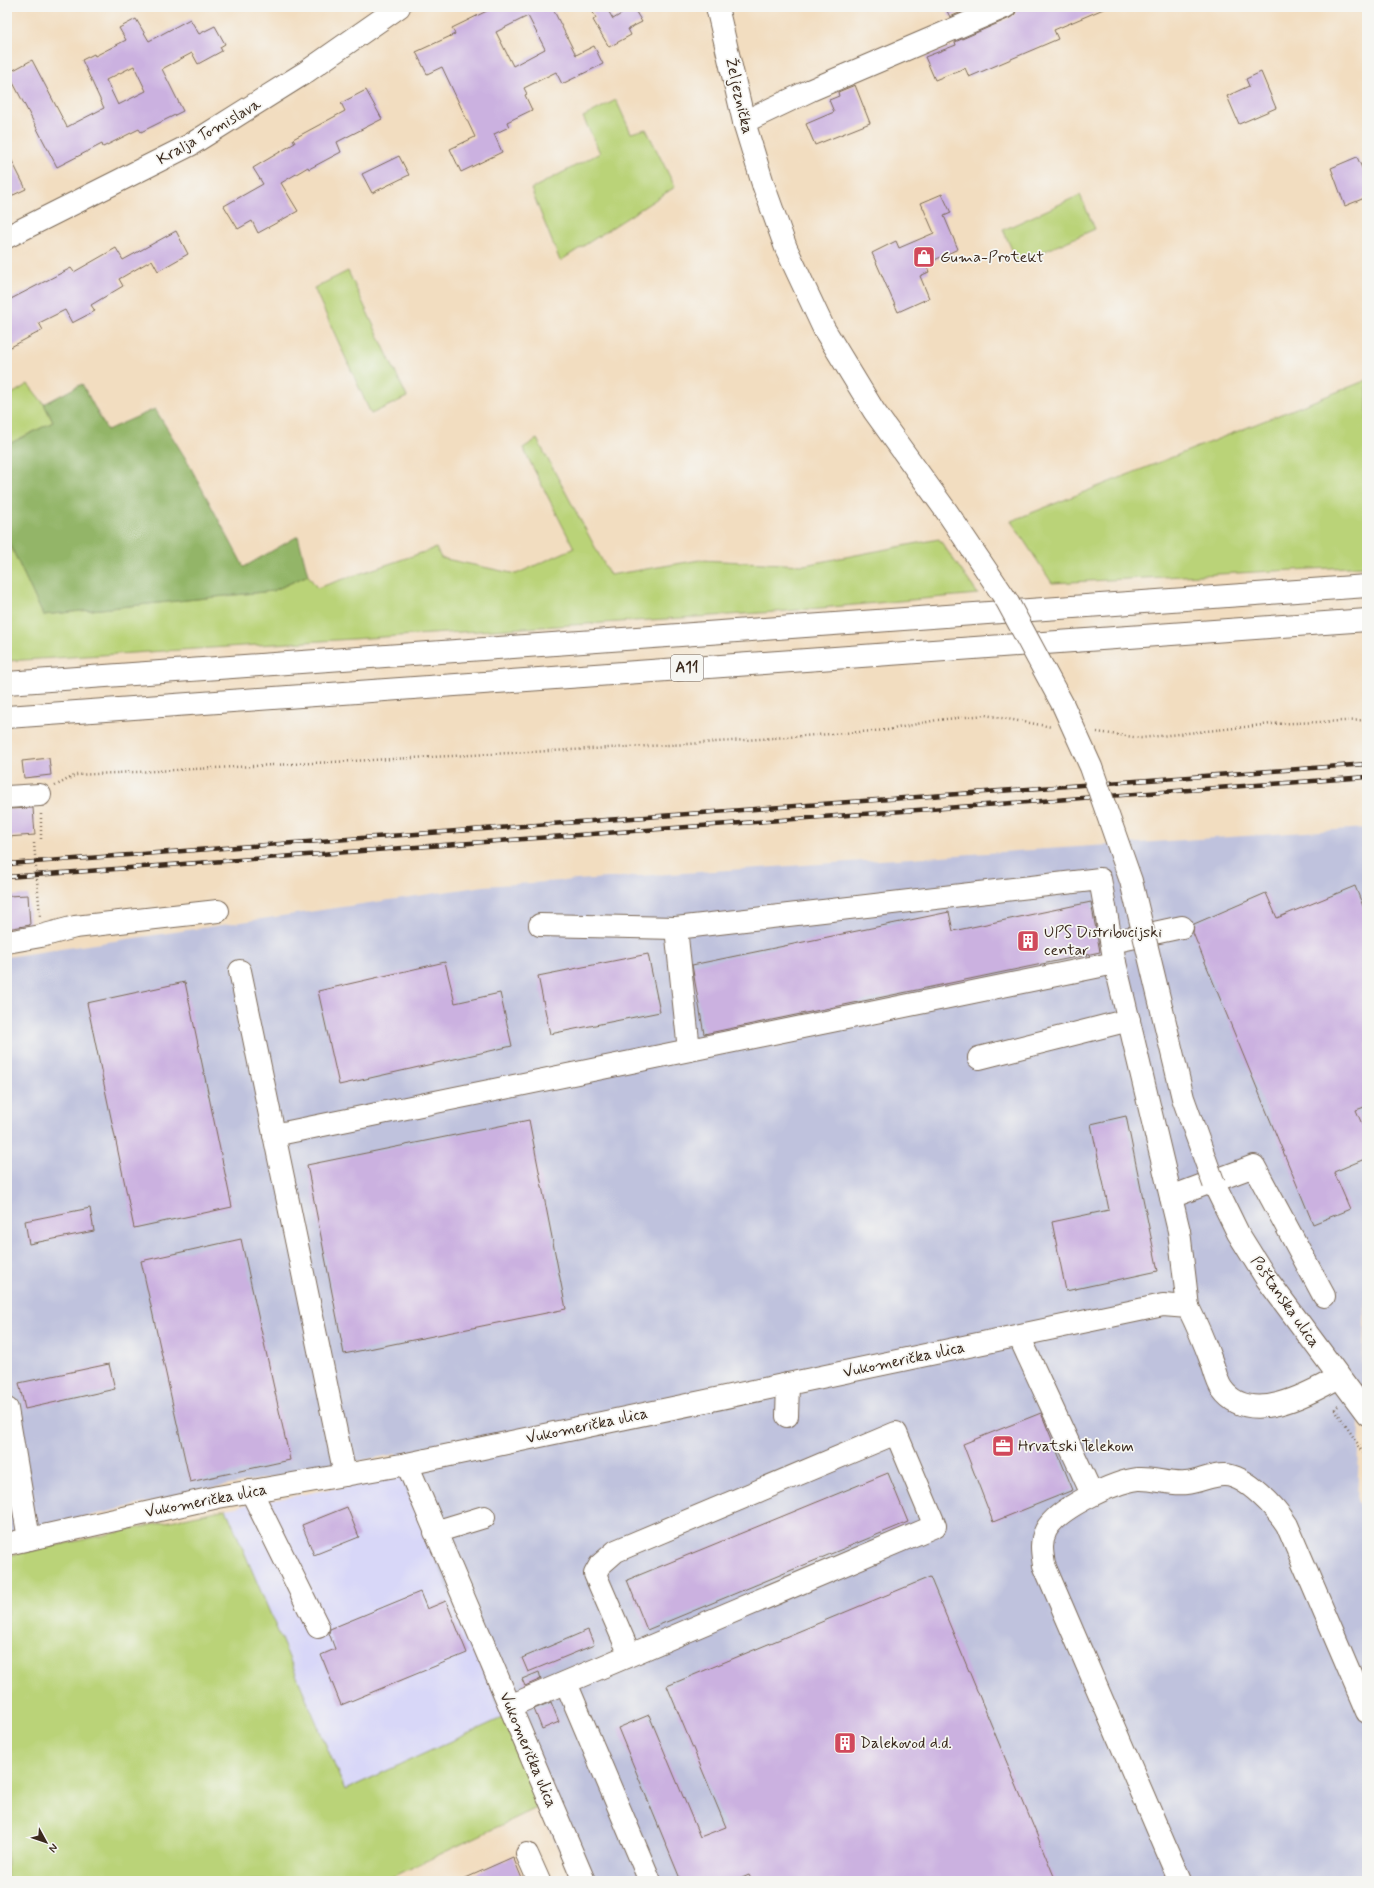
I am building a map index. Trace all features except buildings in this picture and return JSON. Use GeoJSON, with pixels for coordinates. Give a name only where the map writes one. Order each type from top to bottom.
{"type":"FeatureCollection","features":[{"type":"Feature","properties":{"kind":"main road","name":"Kralja Tomislava"},"geometry":{"type":"LineString","coordinates":[[7,237],[197,141],[306,72],[399,7]]}},
{"type":"Feature","properties":{"kind":"main road","name":"Željeznička"},"geometry":{"type":"LineString","coordinates":[[717,7],[744,122],[763,184],[786,248],[824,329],[874,411],[959,530],[1007,601],[1063,705],[1091,767],[1131,881],[1183,1098],[1214,1184]]}},
{"type":"Feature","properties":{"kind":"main road"},"geometry":{"type":"LineString","coordinates":[[744,122],[812,90],[1005,7]]}},
{"type":"Feature","properties":{"kind":"main road","name":"A11"},"geometry":{"type":"LineString","coordinates":[[7,683],[1367,586]]}},
{"type":"Feature","properties":{"kind":"main road","name":"A11"},"geometry":{"type":"LineString","coordinates":[[7,717],[1367,620]]}},
{"type":"Feature","properties":{"kind":"main road"},"geometry":{"type":"LineString","coordinates":[[7,797],[40,795]]}},
{"type":"Feature","properties":{"kind":"main road"},"geometry":{"type":"LineString","coordinates":[[540,925],[676,928],[1100,879],[1129,1020],[1179,1231],[1188,1307],[1199,1329],[1222,1389],[1238,1403],[1259,1408],[1285,1402],[1313,1392],[1339,1377]]}},
{"type":"Feature","properties":{"kind":"main road"},"geometry":{"type":"LineString","coordinates":[[7,942],[41,936],[75,927],[218,911]]}},
{"type":"Feature","properties":{"kind":"main road"},"geometry":{"type":"LineString","coordinates":[[274,1135],[688,1050],[1114,952],[1182,927]]}},
{"type":"Feature","properties":{"kind":"main road"},"geometry":{"type":"LineString","coordinates":[[676,928],[688,1050]]}},
{"type":"Feature","properties":{"kind":"main road"},"geometry":{"type":"LineString","coordinates":[[240,971],[345,1475]]}},
{"type":"Feature","properties":{"kind":"main road"},"geometry":{"type":"LineString","coordinates":[[979,1058],[1129,1020]]}},
{"type":"Feature","properties":{"kind":"main road"},"geometry":{"type":"LineString","coordinates":[[1171,1197],[1254,1166],[1324,1296]]}},
{"type":"Feature","properties":{"kind":"main road","name":"Poštanska ulica"},"geometry":{"type":"LineString","coordinates":[[1214,1184],[1238,1233],[1266,1278],[1367,1414]]}},
{"type":"Feature","properties":{"kind":"main road","name":"Vukomerička ulica"},"geometry":{"type":"LineString","coordinates":[[7,1544],[251,1491],[407,1464],[1163,1305],[1188,1307]]}},
{"type":"Feature","properties":{"kind":"main road"},"geometry":{"type":"LineString","coordinates":[[1019,1336],[1092,1494]]}},
{"type":"Feature","properties":{"kind":"main road"},"geometry":{"type":"LineString","coordinates":[[787,1416],[788,1384]]}},
{"type":"Feature","properties":{"kind":"main road"},"geometry":{"type":"LineString","coordinates":[[7,1409],[29,1539]]}},
{"type":"Feature","properties":{"kind":"main road"},"geometry":{"type":"LineString","coordinates":[[510,1706],[935,1526],[896,1433],[616,1551],[600,1565],[596,1574],[630,1655]]}},
{"type":"Feature","properties":{"kind":"main road","name":"Vukomerička ulica"},"geometry":{"type":"LineString","coordinates":[[407,1464],[584,1881]]}},
{"type":"Feature","properties":{"kind":"main road"},"geometry":{"type":"LineString","coordinates":[[1180,1881],[1044,1565],[1041,1546],[1047,1529],[1061,1514],[1092,1494],[1137,1479],[1152,1479],[1186,1483],[1225,1475],[1238,1479],[1260,1494],[1278,1510],[1287,1526],[1367,1712]]}},
{"type":"Feature","properties":{"kind":"main road"},"geometry":{"type":"LineString","coordinates":[[251,1491],[318,1627]]}},
{"type":"Feature","properties":{"kind":"main road"},"geometry":{"type":"LineString","coordinates":[[435,1532],[484,1517]]}},
{"type":"Feature","properties":{"kind":"main road"},"geometry":{"type":"LineString","coordinates":[[566,1683],[650,1881]]}},
{"type":"Feature","properties":{"kind":"main road"},"geometry":{"type":"LineString","coordinates":[[527,1854],[539,1881]]}},
{"type":"Feature","properties":{"kind":"path"},"geometry":{"type":"LineString","coordinates":[[41,842],[40,795],[76,775],[695,743],[888,730],[937,720],[985,715],[1059,728]]}},
{"type":"Feature","properties":{"kind":"path"},"geometry":{"type":"LineString","coordinates":[[1096,732],[1141,738],[1272,724],[1367,720]]}},
{"type":"Feature","properties":{"kind":"path"},"geometry":{"type":"LineString","coordinates":[[34,843],[41,936]]}},
{"type":"Feature","properties":{"kind":"shaded area"},"geometry":{"type":"Polygon","coordinates":[[[1367,828],[1367,1247],[1357,1501],[1367,1523],[1367,1881],[572,1881],[400,1476],[396,1454],[202,1490],[7,1535],[7,957],[484,886],[1367,828]]]}},
{"type":"Feature","properties":{"kind":"shaded area"},"geometry":{"type":"Polygon","coordinates":[[[400,1476],[504,1717],[345,1790],[226,1509],[400,1476]]]}},
{"type":"Feature","properties":{"kind":"green space"},"geometry":{"type":"Polygon","coordinates":[[[616,100],[631,133],[646,129],[675,187],[560,261],[531,189],[600,153],[583,117],[616,100]]]}},
{"type":"Feature","properties":{"kind":"green space"},"geometry":{"type":"Polygon","coordinates":[[[1080,195],[1095,229],[1018,263],[1003,230],[1080,195]]]}},
{"type":"Feature","properties":{"kind":"green space"},"geometry":{"type":"Polygon","coordinates":[[[348,271],[407,397],[371,414],[314,288],[348,271]]]}},
{"type":"Feature","properties":{"kind":"green space"},"geometry":{"type":"Polygon","coordinates":[[[1367,380],[1367,566],[1052,583],[1011,521],[1367,380]]]}},
{"type":"Feature","properties":{"kind":"green space"},"geometry":{"type":"Polygon","coordinates":[[[28,384],[44,404],[53,422],[7,445],[7,397],[28,384]]]}},
{"type":"Feature","properties":{"kind":"green space"},"geometry":{"type":"Polygon","coordinates":[[[82,384],[107,430],[155,409],[186,459],[244,567],[298,536],[308,575],[273,591],[43,615],[7,538],[7,445],[53,422],[44,404],[82,384]]]}},
{"type":"Feature","properties":{"kind":"green space"},"geometry":{"type":"Polygon","coordinates":[[[537,439],[610,575],[700,560],[804,565],[939,539],[978,594],[775,612],[7,661],[7,538],[43,615],[273,591],[308,575],[317,588],[436,548],[441,558],[516,574],[574,548],[523,448],[537,439]]]}},
{"type":"Feature","properties":{"kind":"green space"},"geometry":{"type":"Polygon","coordinates":[[[226,1509],[345,1790],[504,1717],[541,1806],[384,1881],[7,1881],[7,1556],[226,1509]]]}},
{"type":"Feature","properties":{"kind":"railway"},"geometry":{"type":"LineString","coordinates":[[7,864],[1367,764]]}},
{"type":"Feature","properties":{"kind":"railway"},"geometry":{"type":"LineString","coordinates":[[7,877],[1367,777]]}},
{"type":"Feature","properties":{"kind":"place","name":"Guma-Protekt"},"geometry":{"type":"Point","coordinates":[924,257]}},
{"type":"Feature","properties":{"kind":"place","name":"UPS Distribucijski centar"},"geometry":{"type":"Point","coordinates":[1028,941]}},
{"type":"Feature","properties":{"kind":"place","name":"Hrvatski Telekom"},"geometry":{"type":"Point","coordinates":[1003,1446]}},
{"type":"Feature","properties":{"kind":"place","name":"Dalekovod d.d."},"geometry":{"type":"Point","coordinates":[845,1743]}}]}
